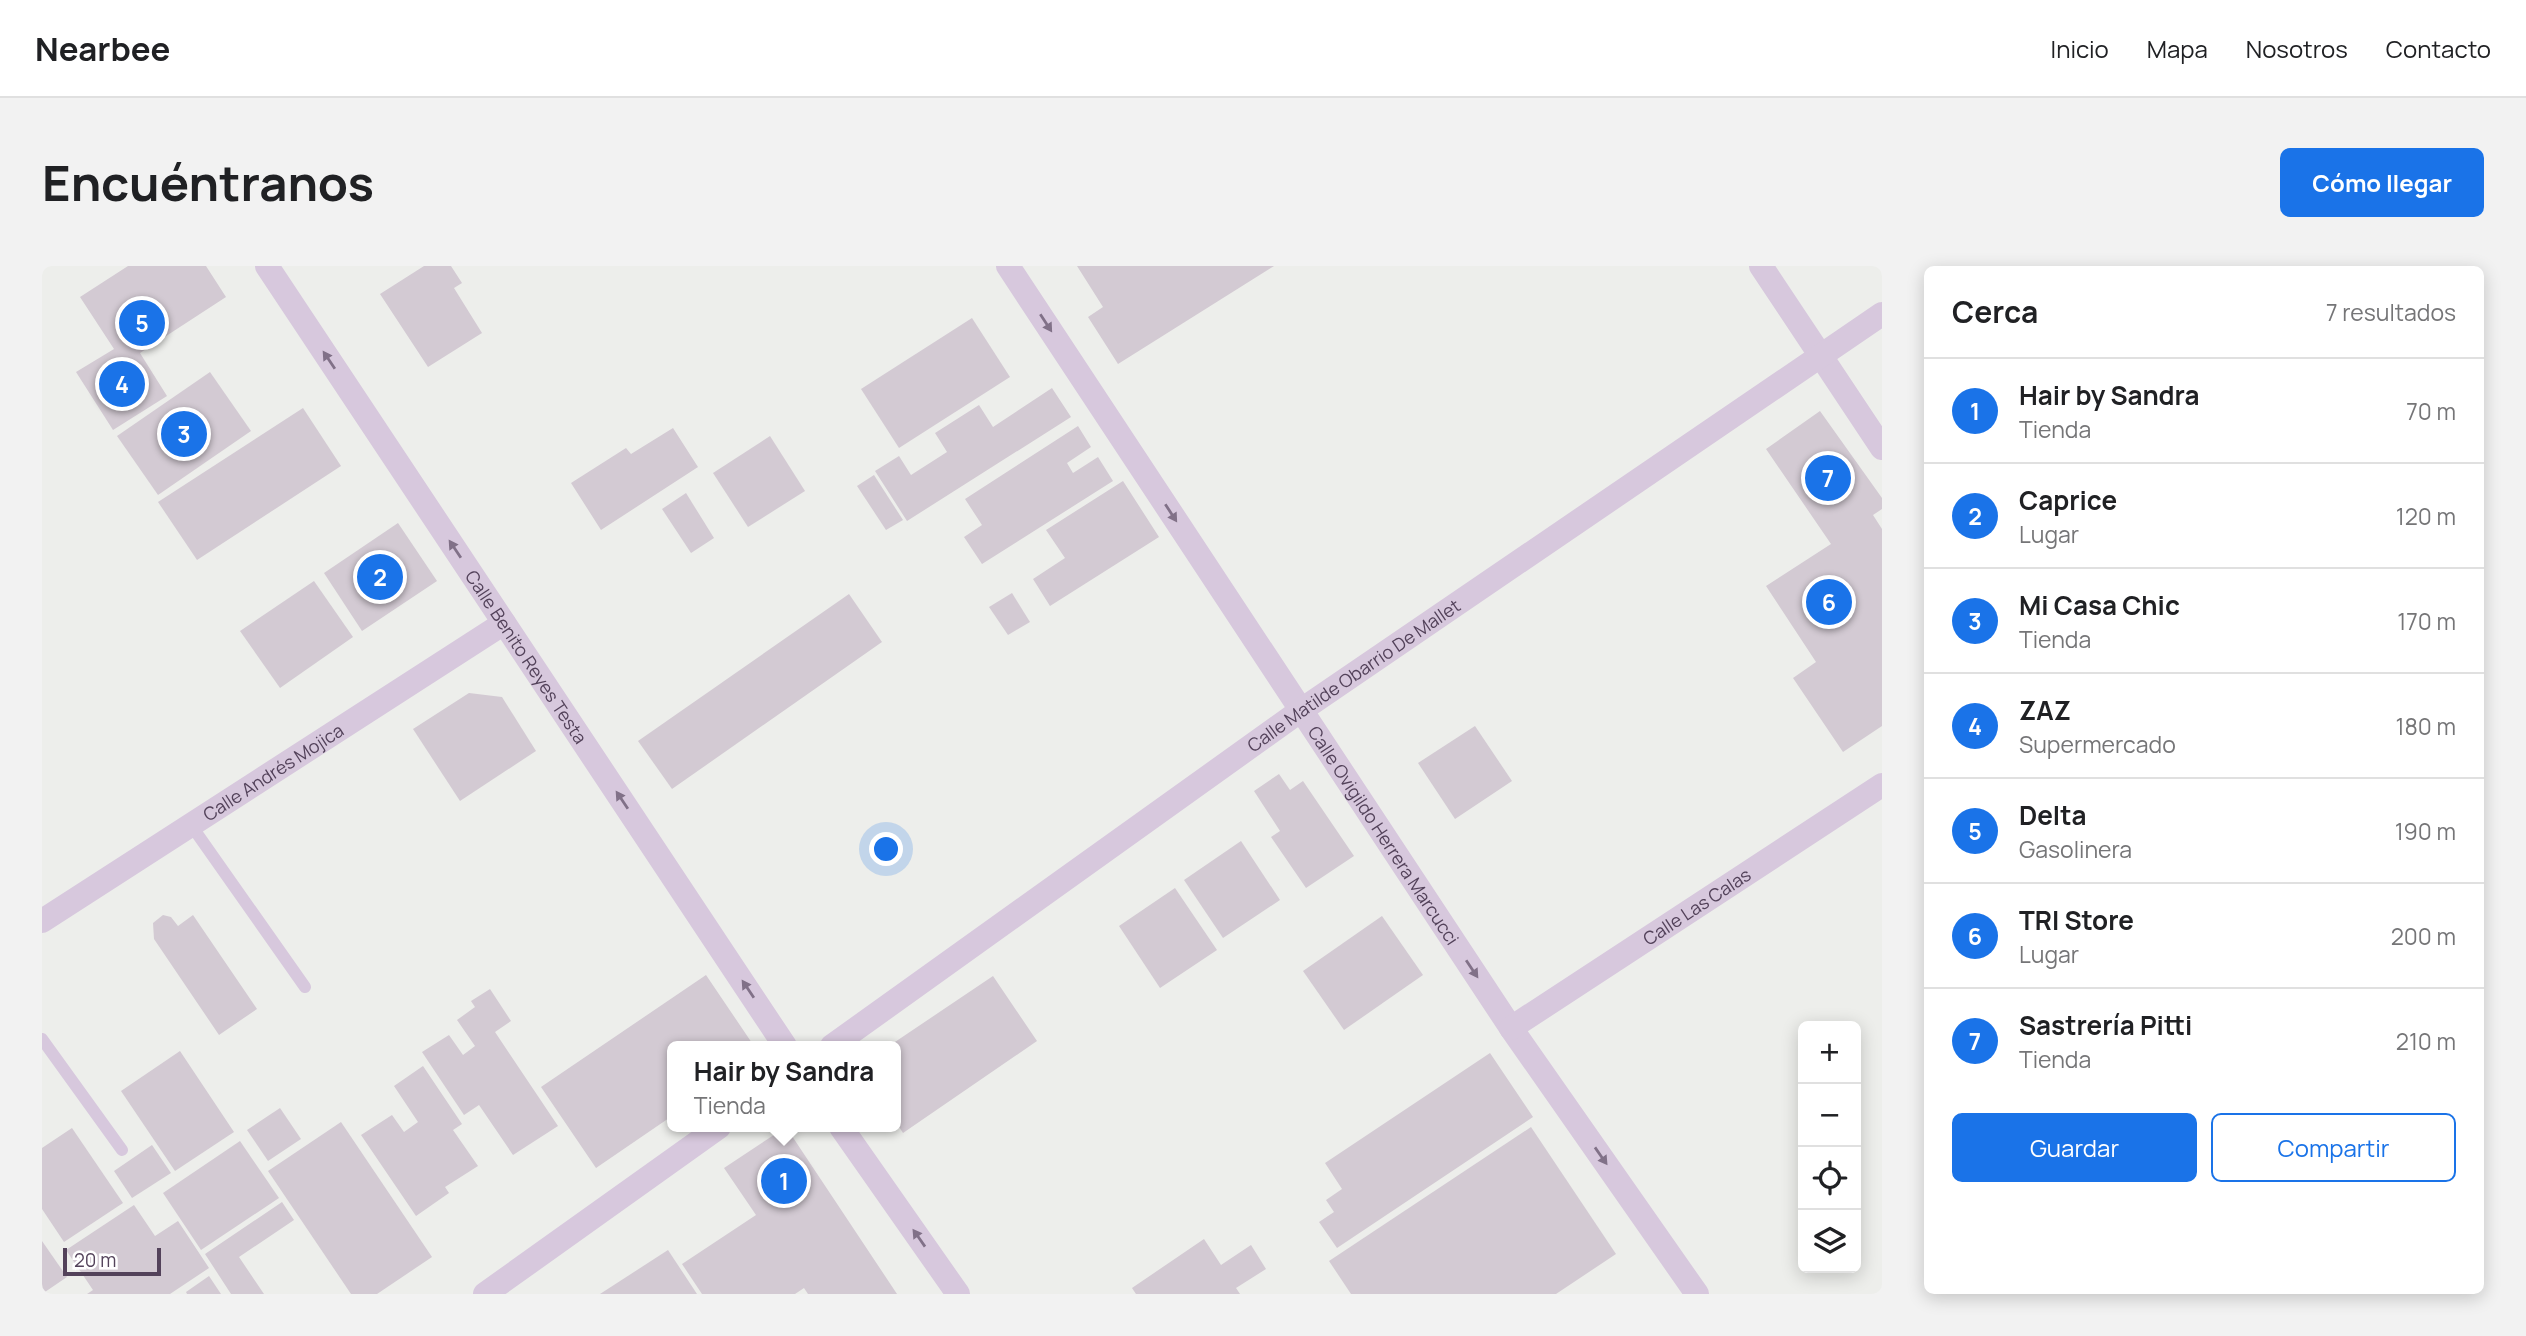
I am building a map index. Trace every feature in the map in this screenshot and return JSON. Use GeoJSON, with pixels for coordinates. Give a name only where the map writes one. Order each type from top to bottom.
{"type":"FeatureCollection","features":[{"type":"Feature","properties":{"kind":"street","name":"Calle Benito Reyes Testa"},"geometry":{"type":"LineString","coordinates":[[267,266],[782,1041]]}},
{"type":"Feature","properties":{"kind":"street","name":"Calle Ovigildo Herrera Marcucci"},"geometry":{"type":"LineString","coordinates":[[1009,266],[1511,1028],[1697,1294]]}},
{"type":"Feature","properties":{"kind":"street"},"geometry":{"type":"LineString","coordinates":[[1761,266],[1882,448]]}},
{"type":"Feature","properties":{"kind":"street","name":"Calle Matilde Obarrio De Mallet"},"geometry":{"type":"LineString","coordinates":[[839,1041],[1300,711],[1882,314]]}},
{"type":"Feature","properties":{"kind":"street","name":"Calle Andrés Mojica"},"geometry":{"type":"LineString","coordinates":[[42,921],[504,623]]}},
{"type":"Feature","properties":{"kind":"street","name":"Calle Las Calas"},"geometry":{"type":"LineString","coordinates":[[1511,1028],[1882,785]]}},
{"type":"Feature","properties":{"kind":"street"},"geometry":{"type":"LineString","coordinates":[[485,1294],[712,1132]]}},
{"type":"Feature","properties":{"kind":"street"},"geometry":{"type":"LineString","coordinates":[[845,1132],[958,1294]]}},
{"type":"Feature","properties":{"kind":"lane"},"geometry":{"type":"LineString","coordinates":[[191,825],[305,987]]}},
{"type":"Feature","properties":{"kind":"lane"},"geometry":{"type":"LineString","coordinates":[[42,1039],[122,1150]]}},
{"type":"Feature","properties":{"kind":"building"},"geometry":{"type":"Polygon","coordinates":[[[128,266],[206,266],[226,297],[140,353],[167,396],[113,430],[76,372],[114,349],[80,297],[128,266]]]}},
{"type":"Feature","properties":{"kind":"building"},"geometry":{"type":"Polygon","coordinates":[[[424,266],[451,266],[462,283],[454,288],[482,333],[428,367],[380,294],[424,266]]]}},
{"type":"Feature","properties":{"kind":"building"},"geometry":{"type":"Polygon","coordinates":[[[1077,266],[1274,266],[1118,364],[1088,317],[1103,307],[1077,266]]]}},
{"type":"Feature","properties":{"kind":"building"},"geometry":{"type":"Polygon","coordinates":[[[972,318],[1010,377],[899,448],[861,389],[972,318]]]}},
{"type":"Feature","properties":{"kind":"building"},"geometry":{"type":"Polygon","coordinates":[[[210,372],[251,431],[158,495],[117,436],[210,372]]]}},
{"type":"Feature","properties":{"kind":"building"},"geometry":{"type":"Polygon","coordinates":[[[1052,388],[1071,417],[907,521],[875,471],[899,456],[911,475],[947,452],[935,433],[979,405],[993,427],[1052,388]]]}},
{"type":"Feature","properties":{"kind":"building"},"geometry":{"type":"Polygon","coordinates":[[[303,408],[341,466],[197,560],[158,502],[303,408]]]}},
{"type":"Feature","properties":{"kind":"building"},"geometry":{"type":"Polygon","coordinates":[[[1820,411],[1882,498],[1882,509],[1873,515],[1882,529],[1882,726],[1843,752],[1793,678],[1816,662],[1766,586],[1831,544],[1766,449],[1820,411]]]}},
{"type":"Feature","properties":{"kind":"building"},"geometry":{"type":"Polygon","coordinates":[[[1078,426],[1091,447],[1067,463],[1073,473],[1098,457],[1113,481],[982,564],[964,537],[982,525],[965,499],[1078,426]]]}},
{"type":"Feature","properties":{"kind":"building"},"geometry":{"type":"Polygon","coordinates":[[[673,428],[698,467],[601,530],[571,483],[626,448],[631,454],[673,428]]]}},
{"type":"Feature","properties":{"kind":"building"},"geometry":{"type":"Polygon","coordinates":[[[770,436],[805,491],[748,527],[713,473],[770,436]]]}},
{"type":"Feature","properties":{"kind":"building"},"geometry":{"type":"Polygon","coordinates":[[[874,475],[903,520],[886,530],[857,486],[874,475]]]}},
{"type":"Feature","properties":{"kind":"building"},"geometry":{"type":"Polygon","coordinates":[[[1123,481],[1159,537],[1050,606],[1033,579],[1065,558],[1046,530],[1123,481]]]}},
{"type":"Feature","properties":{"kind":"building"},"geometry":{"type":"Polygon","coordinates":[[[686,493],[714,538],[691,553],[662,509],[686,493]]]}},
{"type":"Feature","properties":{"kind":"building"},"geometry":{"type":"Polygon","coordinates":[[[398,523],[437,581],[362,631],[324,573],[398,523]]]}},
{"type":"Feature","properties":{"kind":"building"},"geometry":{"type":"Polygon","coordinates":[[[314,581],[353,637],[280,688],[240,631],[314,581]]]}},
{"type":"Feature","properties":{"kind":"building"},"geometry":{"type":"Polygon","coordinates":[[[1012,593],[1030,622],[1008,635],[989,607],[1012,593]]]}},
{"type":"Feature","properties":{"kind":"building"},"geometry":{"type":"Polygon","coordinates":[[[849,594],[882,642],[672,789],[638,741],[849,594]]]}},
{"type":"Feature","properties":{"kind":"building"},"geometry":{"type":"Polygon","coordinates":[[[469,693],[502,697],[536,751],[460,801],[413,729],[469,693]]]}},
{"type":"Feature","properties":{"kind":"building"},"geometry":{"type":"Polygon","coordinates":[[[1475,726],[1512,781],[1455,819],[1418,763],[1475,726]]]}},
{"type":"Feature","properties":{"kind":"building"},"geometry":{"type":"Polygon","coordinates":[[[1279,774],[1290,790],[1303,781],[1354,856],[1306,888],[1271,837],[1280,831],[1254,791],[1279,774]]]}},
{"type":"Feature","properties":{"kind":"building"},"geometry":{"type":"Polygon","coordinates":[[[1241,841],[1280,900],[1223,938],[1184,880],[1241,841]]]}},
{"type":"Feature","properties":{"kind":"building"},"geometry":{"type":"Polygon","coordinates":[[[1175,888],[1217,950],[1160,988],[1119,926],[1175,888]]]}},
{"type":"Feature","properties":{"kind":"building"},"geometry":{"type":"Polygon","coordinates":[[[163,915],[171,917],[178,926],[193,915],[257,1009],[219,1035],[154,939],[153,923],[163,915]]]}},
{"type":"Feature","properties":{"kind":"building"},"geometry":{"type":"Polygon","coordinates":[[[1382,916],[1423,975],[1344,1030],[1303,971],[1382,916]]]}},
{"type":"Feature","properties":{"kind":"building"},"geometry":{"type":"Polygon","coordinates":[[[706,975],[751,1041],[667,1041],[667,1119],[596,1168],[541,1087],[706,975]]]}},
{"type":"Feature","properties":{"kind":"building"},"geometry":{"type":"Polygon","coordinates":[[[993,976],[1037,1041],[903,1133],[901,1041],[896,1041],[993,976]]]}},
{"type":"Feature","properties":{"kind":"building"},"geometry":{"type":"Polygon","coordinates":[[[490,989],[511,1021],[495,1032],[558,1126],[513,1155],[479,1105],[464,1115],[422,1052],[449,1035],[463,1055],[475,1046],[457,1020],[475,1007],[471,1001],[490,989]]]}},
{"type":"Feature","properties":{"kind":"building"},"geometry":{"type":"Polygon","coordinates":[[[180,1051],[234,1132],[175,1171],[121,1091],[180,1051]]]}},
{"type":"Feature","properties":{"kind":"building"},"geometry":{"type":"Polygon","coordinates":[[[1490,1053],[1533,1117],[1337,1248],[1319,1222],[1334,1212],[1326,1200],[1342,1189],[1325,1163],[1490,1053]]]}},
{"type":"Feature","properties":{"kind":"building"},"geometry":{"type":"Polygon","coordinates":[[[423,1066],[462,1124],[453,1130],[478,1166],[445,1187],[449,1193],[416,1216],[361,1135],[392,1115],[404,1132],[418,1122],[394,1086],[423,1066]]]}},
{"type":"Feature","properties":{"kind":"building"},"geometry":{"type":"Polygon","coordinates":[[[280,1108],[301,1139],[268,1161],[247,1130],[280,1108]]]}},
{"type":"Feature","properties":{"kind":"building"},"geometry":{"type":"Polygon","coordinates":[[[341,1122],[432,1257],[377,1294],[351,1294],[268,1171],[341,1122]]]}},
{"type":"Feature","properties":{"kind":"building"},"geometry":{"type":"Polygon","coordinates":[[[1531,1127],[1616,1254],[1556,1294],[1351,1294],[1329,1261],[1531,1127]]]}},
{"type":"Feature","properties":{"kind":"building"},"geometry":{"type":"Polygon","coordinates":[[[72,1128],[123,1203],[64,1242],[42,1209],[42,1148],[72,1128]]]}},
{"type":"Feature","properties":{"kind":"building"},"geometry":{"type":"Polygon","coordinates":[[[778,1132],[789,1132],[897,1294],[808,1294],[804,1288],[795,1294],[702,1294],[682,1264],[756,1215],[724,1168],[778,1132]]]}},
{"type":"Feature","properties":{"kind":"building"},"geometry":{"type":"Polygon","coordinates":[[[240,1141],[279,1198],[201,1250],[163,1193],[240,1141]]]}},
{"type":"Feature","properties":{"kind":"building"},"geometry":{"type":"Polygon","coordinates":[[[152,1145],[171,1173],[132,1198],[114,1171],[152,1145]]]}},
{"type":"Feature","properties":{"kind":"building"},"geometry":{"type":"Polygon","coordinates":[[[282,1202],[294,1220],[239,1257],[264,1294],[231,1294],[205,1254],[282,1202]]]}},
{"type":"Feature","properties":{"kind":"building"},"geometry":{"type":"Polygon","coordinates":[[[134,1205],[155,1236],[178,1221],[209,1268],[170,1294],[87,1294],[93,1290],[66,1250],[134,1205]]]}},
{"type":"Feature","properties":{"kind":"building"},"geometry":{"type":"Polygon","coordinates":[[[1204,1239],[1221,1265],[1251,1245],[1266,1269],[1236,1288],[1240,1294],[1136,1294],[1132,1288],[1204,1239]]]}},
{"type":"Feature","properties":{"kind":"building"},"geometry":{"type":"Polygon","coordinates":[[[42,1241],[67,1277],[42,1294],[42,1241]]]}},
{"type":"Feature","properties":{"kind":"building"},"geometry":{"type":"Polygon","coordinates":[[[668,1250],[697,1294],[600,1294],[668,1250]]]}},
{"type":"Feature","properties":{"kind":"building"},"geometry":{"type":"Polygon","coordinates":[[[209,1276],[221,1294],[187,1294],[186,1292],[209,1276]]]}},
{"type":"Feature","properties":{"kind":"place","name":"Delta"},"geometry":{"type":"Point","coordinates":[142,323]}},
{"type":"Feature","properties":{"kind":"place","name":"ZAZ"},"geometry":{"type":"Point","coordinates":[122,384]}},
{"type":"Feature","properties":{"kind":"place","name":"Mi Casa Chic"},"geometry":{"type":"Point","coordinates":[184,434]}},
{"type":"Feature","properties":{"kind":"place","name":"Sastrería Pitti"},"geometry":{"type":"Point","coordinates":[1828,478]}},
{"type":"Feature","properties":{"kind":"place","name":"Caprice"},"geometry":{"type":"Point","coordinates":[380,577]}},
{"type":"Feature","properties":{"kind":"place","name":"TRI Store"},"geometry":{"type":"Point","coordinates":[1829,602]}},
{"type":"Feature","properties":{"kind":"place","name":"Hair by Sandra"},"geometry":{"type":"Point","coordinates":[784,1181]}}]}
